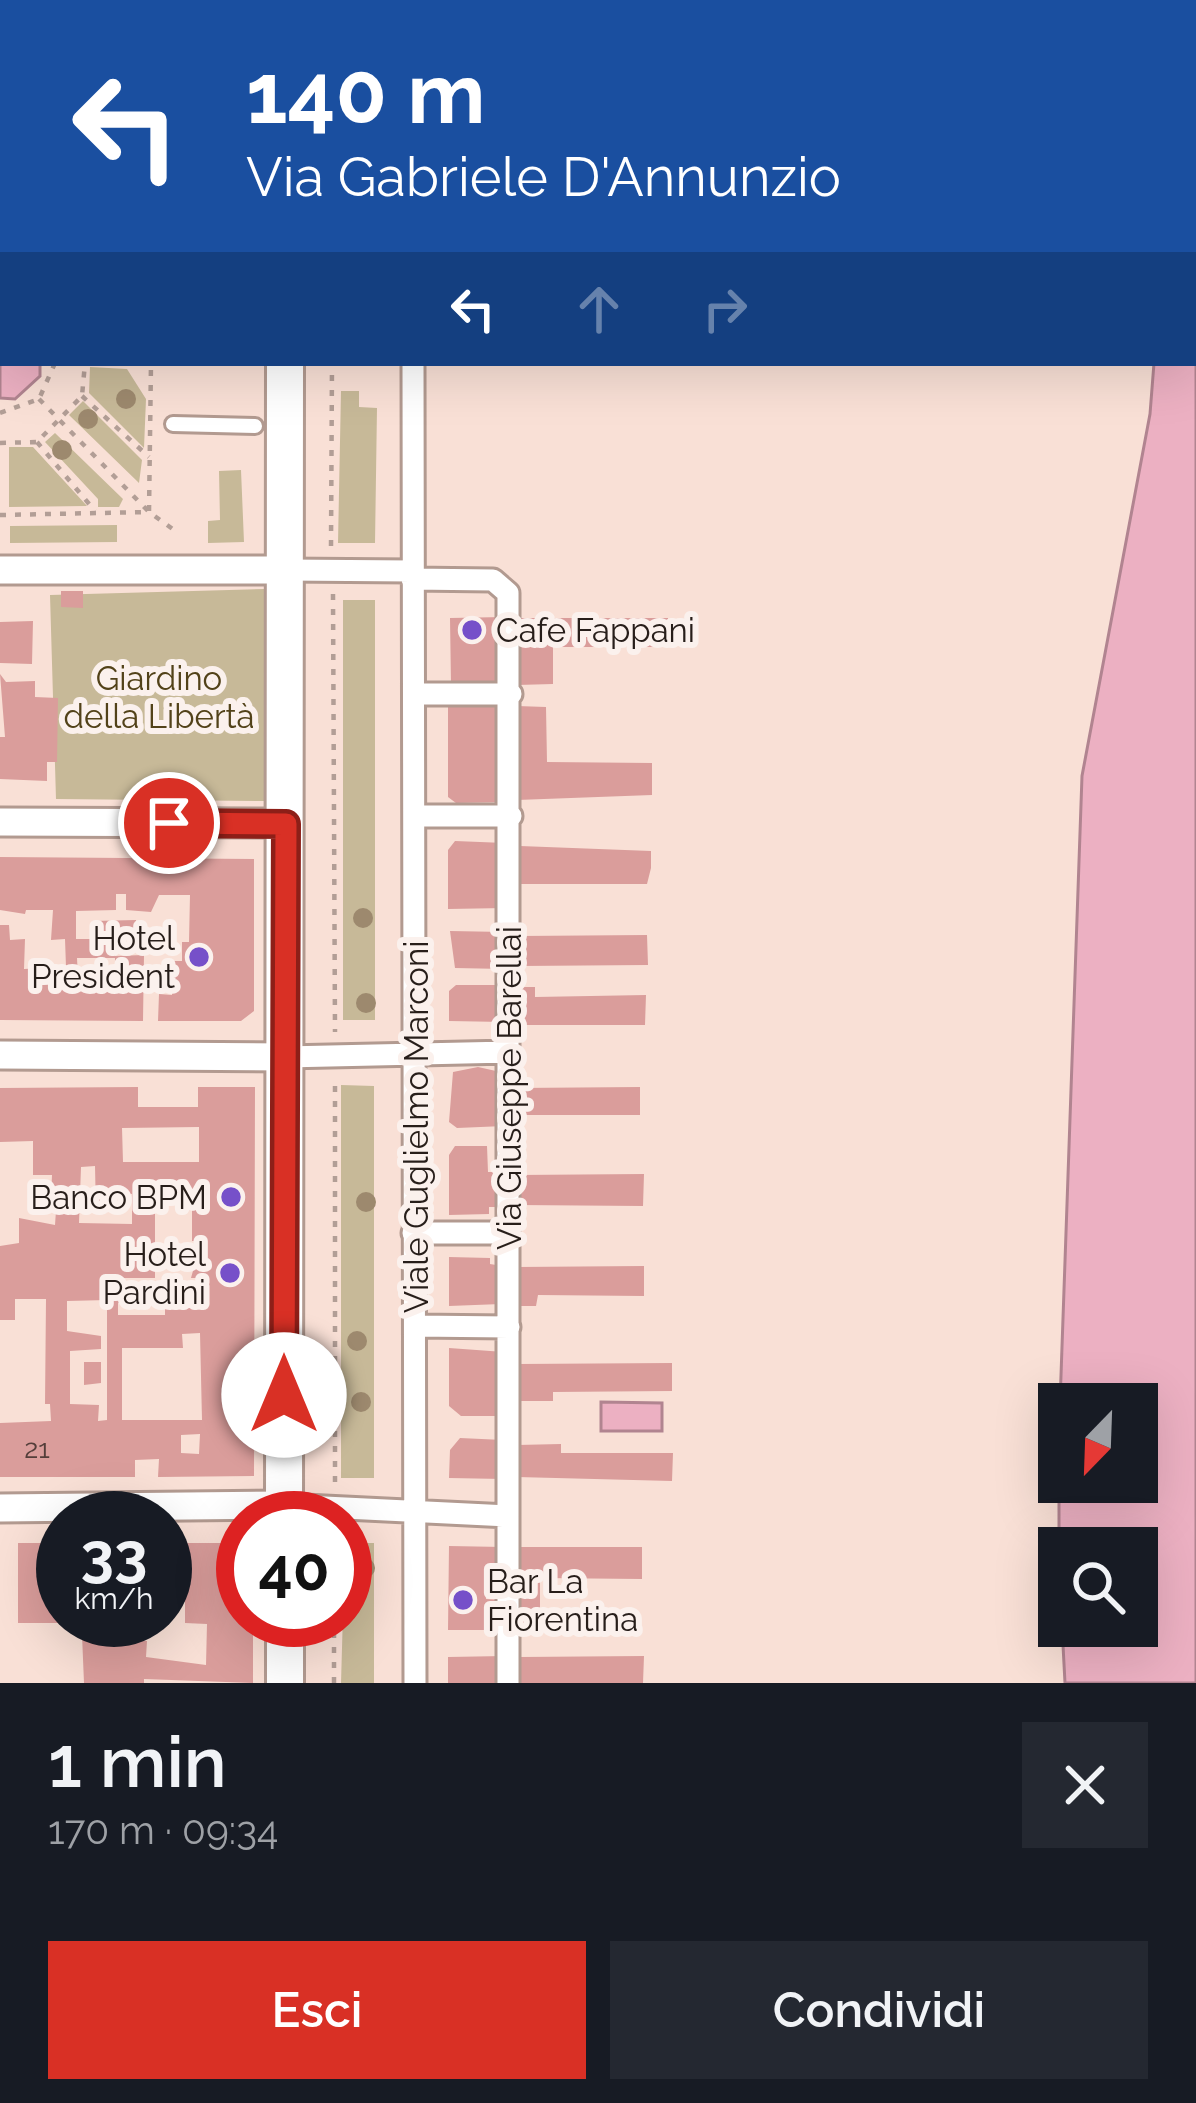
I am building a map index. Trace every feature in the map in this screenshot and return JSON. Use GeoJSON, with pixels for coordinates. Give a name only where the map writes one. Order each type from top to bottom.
{"type":"FeatureCollection","features":[{"type":"Feature","properties":{"kind":"street"},"geometry":{"type":"LineString","coordinates":[[284,1491],[285,366]]}},
{"type":"Feature","properties":{"kind":"street","name":"Viale Guglielmo Marconi"},"geometry":{"type":"LineString","coordinates":[[413,366],[415,1683]]}},
{"type":"Feature","properties":{"kind":"street"},"geometry":{"type":"LineString","coordinates":[[0,570],[285,570]]}},
{"type":"Feature","properties":{"kind":"street","name":"Via Giuseppe Barellai"},"geometry":{"type":"LineString","coordinates":[[285,570],[493,580],[508,592],[508,1683]]}},
{"type":"Feature","properties":{"kind":"street"},"geometry":{"type":"LineString","coordinates":[[414,694],[511,694]]}},
{"type":"Feature","properties":{"kind":"street"},"geometry":{"type":"LineString","coordinates":[[416,816],[511,816]]}},
{"type":"Feature","properties":{"kind":"street"},"geometry":{"type":"LineString","coordinates":[[0,822],[286,824]]}},
{"type":"Feature","properties":{"kind":"street"},"geometry":{"type":"LineString","coordinates":[[0,1055],[285,1057],[509,1052]]}},
{"type":"Feature","properties":{"kind":"street"},"geometry":{"type":"LineString","coordinates":[[413,1234],[508,1233]]}},
{"type":"Feature","properties":{"kind":"street"},"geometry":{"type":"LineString","coordinates":[[415,1326],[508,1327]]}},
{"type":"Feature","properties":{"kind":"street"},"geometry":{"type":"LineString","coordinates":[[0,1508],[216,1511]]}},
{"type":"Feature","properties":{"kind":"street"},"geometry":{"type":"LineString","coordinates":[[372,1512],[508,1516]]}},
{"type":"Feature","properties":{"kind":"street"},"geometry":{"type":"LineString","coordinates":[[285,1647],[285,1683]]}},
{"type":"Feature","properties":{"kind":"lane"},"geometry":{"type":"LineString","coordinates":[[173,424],[255,427]]}},
{"type":"Feature","properties":{"kind":"path"},"geometry":{"type":"LineString","coordinates":[[0,413],[39,399],[54,366]]}},
{"type":"Feature","properties":{"kind":"path"},"geometry":{"type":"LineString","coordinates":[[0,443],[37,442],[82,396],[85,366]]}},
{"type":"Feature","properties":{"kind":"path"},"geometry":{"type":"LineString","coordinates":[[148,512],[151,366]]}},
{"type":"Feature","properties":{"kind":"path"},"geometry":{"type":"LineString","coordinates":[[332,366],[334,1491]]}},
{"type":"Feature","properties":{"kind":"path"},"geometry":{"type":"LineString","coordinates":[[82,396],[150,458]]}},
{"type":"Feature","properties":{"kind":"path"},"geometry":{"type":"LineString","coordinates":[[39,399],[148,512],[174,530]]}},
{"type":"Feature","properties":{"kind":"path"},"geometry":{"type":"LineString","coordinates":[[37,442],[96,513]]}},
{"type":"Feature","properties":{"kind":"path"},"geometry":{"type":"LineString","coordinates":[[0,515],[148,512]]}},
{"type":"Feature","properties":{"kind":"path"},"geometry":{"type":"LineString","coordinates":[[334,1647],[334,1683]]}},
{"type":"Feature","properties":{"kind":"green space"},"geometry":{"type":"Polygon","coordinates":[[[90,367],[127,369],[146,399],[144,448],[89,393],[90,367]]]}},
{"type":"Feature","properties":{"kind":"green space"},"geometry":{"type":"Polygon","coordinates":[[[341,391],[359,391],[359,407],[377,408],[375,543],[338,543],[341,391]]]}},
{"type":"Feature","properties":{"kind":"green space"},"geometry":{"type":"Polygon","coordinates":[[[83,401],[142,460],[139,483],[69,415],[83,401]]]}},
{"type":"Feature","properties":{"kind":"green space"},"geometry":{"type":"Polygon","coordinates":[[[55,433],[123,499],[119,507],[98,507],[98,499],[45,442],[55,433]]]}},
{"type":"Feature","properties":{"kind":"green space"},"geometry":{"type":"Polygon","coordinates":[[[9,447],[33,447],[87,506],[9,507],[9,447]]]}},
{"type":"Feature","properties":{"kind":"green space"},"geometry":{"type":"Polygon","coordinates":[[[241,470],[244,542],[208,543],[208,521],[220,520],[219,471],[241,470]]]}},
{"type":"Feature","properties":{"kind":"green space"},"geometry":{"type":"Polygon","coordinates":[[[117,525],[117,542],[10,543],[10,526],[117,525]]]}},
{"type":"Feature","properties":{"kind":"green space","name":"Giardino della Libertà"},"geometry":{"type":"Polygon","coordinates":[[[265,589],[265,801],[56,799],[50,595],[265,589]]]}},
{"type":"Feature","properties":{"kind":"green space"},"geometry":{"type":"Polygon","coordinates":[[[343,600],[375,600],[375,1020],[343,1020],[343,600]]]}},
{"type":"Feature","properties":{"kind":"green space"},"geometry":{"type":"Polygon","coordinates":[[[341,1085],[374,1086],[374,1478],[341,1478],[341,1085]]]}},
{"type":"Feature","properties":{"kind":"green space"},"geometry":{"type":"Polygon","coordinates":[[[374,1543],[374,1683],[341,1683],[342,1647],[372,1647],[374,1543]]]}},
{"type":"Feature","properties":{"kind":"shaded area"},"geometry":{"type":"Polygon","coordinates":[[[0,366],[40,366],[40,376],[15,399],[0,398],[0,366]]]}},
{"type":"Feature","properties":{"kind":"shaded area"},"geometry":{"type":"Polygon","coordinates":[[[1154,366],[1196,366],[1196,1683],[1065,1683],[1063,1647],[1158,1647],[1158,1527],[1059,1527],[1059,1503],[1158,1503],[1158,1383],[1061,1383],[1082,776],[1150,414],[1154,366]]]}},
{"type":"Feature","properties":{"kind":"shaded area"},"geometry":{"type":"Polygon","coordinates":[[[601,1402],[662,1403],[662,1431],[601,1431],[601,1402]]]}},
{"type":"Feature","properties":{"kind":"building"},"geometry":{"type":"Polygon","coordinates":[[[61,591],[83,591],[83,608],[61,607],[61,591]]]}},
{"type":"Feature","properties":{"kind":"building"},"geometry":{"type":"Polygon","coordinates":[[[504,617],[504,685],[451,685],[450,618],[504,617]]]}},
{"type":"Feature","properties":{"kind":"building"},"geometry":{"type":"Polygon","coordinates":[[[517,618],[668,618],[668,647],[553,647],[553,684],[517,685],[517,618]]]}},
{"type":"Feature","properties":{"kind":"building"},"geometry":{"type":"Polygon","coordinates":[[[33,621],[32,664],[0,663],[0,622],[33,621]]]}},
{"type":"Feature","properties":{"kind":"building"},"geometry":{"type":"Polygon","coordinates":[[[0,674],[6,682],[35,681],[35,697],[58,698],[57,762],[47,762],[47,781],[0,779],[0,737],[5,737],[0,674]]]}},
{"type":"Feature","properties":{"kind":"building"},"geometry":{"type":"Polygon","coordinates":[[[448,705],[505,705],[506,802],[456,803],[448,797],[448,705]]]}},
{"type":"Feature","properties":{"kind":"building"},"geometry":{"type":"Polygon","coordinates":[[[517,706],[546,707],[547,762],[652,763],[652,795],[517,800],[517,706]]]}},
{"type":"Feature","properties":{"kind":"building"},"geometry":{"type":"Polygon","coordinates":[[[455,841],[505,843],[505,908],[448,909],[448,850],[455,841]]]}},
{"type":"Feature","properties":{"kind":"building"},"geometry":{"type":"Polygon","coordinates":[[[520,846],[651,851],[651,868],[647,884],[520,884],[520,846]]]}},
{"type":"Feature","properties":{"kind":"building"},"geometry":{"type":"Polygon","coordinates":[[[0,857],[254,859],[254,1011],[241,1021],[158,1021],[159,994],[172,995],[173,961],[182,961],[182,942],[189,942],[190,895],[159,895],[151,912],[126,910],[126,894],[116,894],[116,910],[76,911],[76,939],[92,939],[92,921],[136,920],[135,939],[115,940],[115,956],[144,955],[143,1021],[0,1020],[0,925],[9,925],[10,940],[25,939],[24,969],[66,967],[65,939],[51,940],[53,910],[26,910],[25,914],[0,910],[0,857]],[[77,958],[78,979],[115,979],[115,958],[77,958]]]}},
{"type":"Feature","properties":{"kind":"building"},"geometry":{"type":"Polygon","coordinates":[[[450,931],[504,932],[504,969],[455,968],[450,931]]]}},
{"type":"Feature","properties":{"kind":"building"},"geometry":{"type":"Polygon","coordinates":[[[647,935],[648,965],[520,966],[520,936],[647,935]]]}},
{"type":"Feature","properties":{"kind":"building"},"geometry":{"type":"Polygon","coordinates":[[[456,985],[504,985],[504,1022],[449,1021],[449,991],[456,985]]]}},
{"type":"Feature","properties":{"kind":"building"},"geometry":{"type":"Polygon","coordinates":[[[517,987],[535,987],[535,997],[646,995],[645,1025],[517,1025],[517,987]]]}},
{"type":"Feature","properties":{"kind":"building"},"geometry":{"type":"Polygon","coordinates":[[[478,1067],[505,1073],[504,1126],[457,1128],[449,1122],[453,1072],[478,1067]]]}},
{"type":"Feature","properties":{"kind":"building"},"geometry":{"type":"Polygon","coordinates":[[[138,1087],[138,1107],[198,1107],[198,1087],[255,1087],[254,1476],[158,1477],[159,1459],[135,1460],[135,1477],[0,1477],[0,1423],[51,1421],[50,1404],[45,1404],[46,1299],[15,1299],[15,1320],[0,1320],[0,1246],[19,1243],[19,1218],[55,1225],[57,1196],[51,1197],[52,1175],[33,1175],[33,1141],[0,1142],[0,1088],[138,1087]],[[199,1127],[122,1128],[123,1162],[199,1162],[199,1127]],[[95,1166],[81,1167],[79,1223],[132,1224],[132,1194],[108,1192],[107,1213],[96,1213],[95,1166]],[[155,1197],[155,1278],[107,1278],[107,1296],[144,1296],[144,1305],[118,1303],[118,1315],[165,1315],[165,1296],[206,1296],[207,1278],[191,1278],[198,1253],[207,1253],[207,1241],[192,1241],[192,1197],[155,1197]],[[107,1300],[67,1301],[67,1331],[101,1336],[101,1349],[70,1351],[70,1404],[99,1405],[98,1421],[107,1420],[107,1300]],[[200,1333],[182,1334],[183,1348],[122,1348],[122,1420],[202,1420],[200,1333]],[[200,1434],[181,1435],[181,1453],[199,1454],[200,1434]]]}},
{"type":"Feature","properties":{"kind":"building"},"geometry":{"type":"Polygon","coordinates":[[[640,1087],[640,1115],[517,1115],[517,1088],[640,1087]]]}},
{"type":"Feature","properties":{"kind":"building"},"geometry":{"type":"Polygon","coordinates":[[[455,1146],[487,1146],[488,1172],[504,1172],[505,1207],[489,1207],[489,1214],[449,1215],[449,1155],[455,1146]]]}},
{"type":"Feature","properties":{"kind":"building"},"geometry":{"type":"Polygon","coordinates":[[[644,1174],[643,1206],[517,1205],[517,1175],[644,1174]]]}},
{"type":"Feature","properties":{"kind":"building"},"geometry":{"type":"Polygon","coordinates":[[[449,1257],[490,1258],[490,1264],[502,1266],[501,1304],[449,1306],[449,1257]]]}},
{"type":"Feature","properties":{"kind":"building"},"geometry":{"type":"Polygon","coordinates":[[[644,1266],[644,1296],[538,1295],[536,1306],[517,1306],[517,1267],[644,1266]]]}},
{"type":"Feature","properties":{"kind":"building"},"geometry":{"type":"Polygon","coordinates":[[[449,1348],[504,1352],[503,1416],[461,1416],[449,1406],[449,1348]]]}},
{"type":"Feature","properties":{"kind":"building"},"geometry":{"type":"Polygon","coordinates":[[[84,1362],[101,1362],[101,1383],[84,1385],[84,1362]]]}},
{"type":"Feature","properties":{"kind":"building"},"geometry":{"type":"Polygon","coordinates":[[[672,1363],[672,1391],[553,1392],[553,1401],[517,1401],[517,1364],[672,1363]]]}},
{"type":"Feature","properties":{"kind":"building"},"geometry":{"type":"Polygon","coordinates":[[[460,1438],[503,1440],[503,1479],[449,1478],[450,1450],[460,1438]]]}},
{"type":"Feature","properties":{"kind":"building"},"geometry":{"type":"Polygon","coordinates":[[[561,1444],[561,1453],[673,1453],[672,1481],[517,1477],[517,1445],[561,1444]]]}},
{"type":"Feature","properties":{"kind":"building"},"geometry":{"type":"Polygon","coordinates":[[[18,1543],[36,1543],[36,1623],[18,1623],[18,1543]]]}},
{"type":"Feature","properties":{"kind":"building"},"geometry":{"type":"Polygon","coordinates":[[[192,1543],[216,1543],[216,1647],[253,1647],[253,1683],[144,1679],[144,1683],[84,1683],[82,1647],[147,1647],[146,1657],[206,1665],[207,1624],[192,1623],[192,1543]]]}},
{"type":"Feature","properties":{"kind":"building"},"geometry":{"type":"Polygon","coordinates":[[[449,1546],[503,1547],[503,1575],[486,1574],[486,1599],[503,1600],[503,1630],[448,1630],[449,1546]]]}},
{"type":"Feature","properties":{"kind":"building"},"geometry":{"type":"Polygon","coordinates":[[[519,1547],[642,1547],[642,1579],[540,1578],[540,1629],[518,1629],[519,1547]]]}},
{"type":"Feature","properties":{"kind":"building"},"geometry":{"type":"Polygon","coordinates":[[[504,1656],[504,1683],[448,1683],[448,1657],[504,1656]]]}},
{"type":"Feature","properties":{"kind":"building"},"geometry":{"type":"Polygon","coordinates":[[[644,1656],[643,1683],[520,1683],[520,1657],[644,1656]]]}},
{"type":"Feature","properties":{"kind":"place","name":"Cafe Fappani"},"geometry":{"type":"Point","coordinates":[472,630]}},
{"type":"Feature","properties":{"kind":"place","name":"Hotel President"},"geometry":{"type":"Point","coordinates":[199,957]}},
{"type":"Feature","properties":{"kind":"place","name":"Banco BPM"},"geometry":{"type":"Point","coordinates":[231,1197]}},
{"type":"Feature","properties":{"kind":"place","name":"Hotel Pardini"},"geometry":{"type":"Point","coordinates":[230,1273]}},
{"type":"Feature","properties":{"kind":"place","name":"Bar La Fiorentina"},"geometry":{"type":"Point","coordinates":[463,1600]}},
{"type":"Feature","properties":{"kind":"route"},"geometry":{"type":"LineString","coordinates":[[169,823],[286,824],[284,1395]]}}]}
